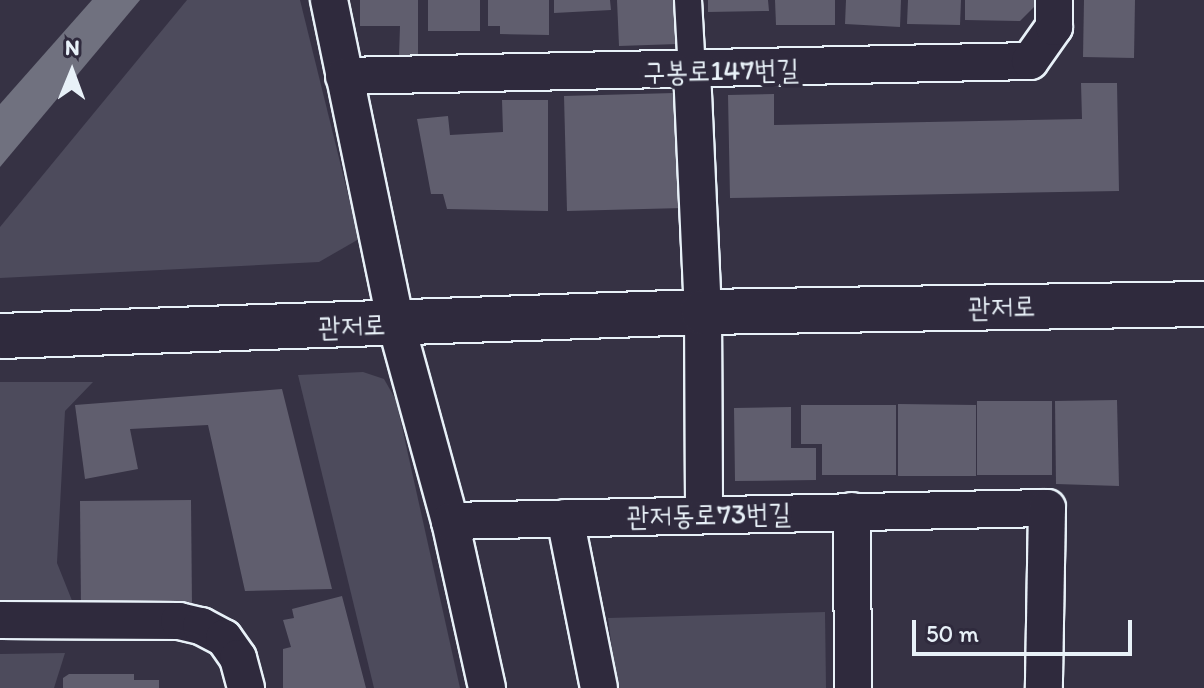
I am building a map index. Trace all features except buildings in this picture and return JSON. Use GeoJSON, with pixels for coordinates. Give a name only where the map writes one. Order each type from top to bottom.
{"type":"FeatureCollection","features":[{"type":"Feature","properties":{"kind":"street"},"geometry":{"type":"LineString","coordinates":[[329,0],[396,324],[450,521],[487,688]]}},
{"type":"Feature","properties":{"kind":"street"},"geometry":{"type":"LineString","coordinates":[[688,0],[703,312],[704,514]]}},
{"type":"Feature","properties":{"kind":"street","name":"구봉로147번길"},"geometry":{"type":"LineString","coordinates":[[344,76],[692,71],[1030,61],[1054,27],[1054,0]]}},
{"type":"Feature","properties":{"kind":"street","name":"관저로"},"geometry":{"type":"LineString","coordinates":[[0,336],[703,312],[1204,304]]}},
{"type":"Feature","properties":{"kind":"street","name":"관저동로73번길"},"geometry":{"type":"LineString","coordinates":[[450,521],[1047,508],[1044,688]]}},
{"type":"Feature","properties":{"kind":"street"},"geometry":{"type":"LineString","coordinates":[[852,511],[853,688]]}},
{"type":"Feature","properties":{"kind":"street"},"geometry":{"type":"LineString","coordinates":[[565,518],[599,688]]}},
{"type":"Feature","properties":{"kind":"street"},"geometry":{"type":"LineString","coordinates":[[0,620],[179,621],[201,626],[224,638],[238,658],[246,688]]}},
{"type":"Feature","properties":{"kind":"shaded area"},"geometry":{"type":"Polygon","coordinates":[[[187,0],[300,0],[359,239],[319,262],[0,278],[0,227],[187,0]]]}},
{"type":"Feature","properties":{"kind":"shaded area"},"geometry":{"type":"Polygon","coordinates":[[[363,372],[384,379],[396,400],[460,688],[374,688],[298,375],[363,372]]]}},
{"type":"Feature","properties":{"kind":"shaded area"},"geometry":{"type":"Polygon","coordinates":[[[0,382],[93,382],[65,411],[57,563],[73,603],[0,603],[0,382]]]}},
{"type":"Feature","properties":{"kind":"shaded area"},"geometry":{"type":"Polygon","coordinates":[[[825,612],[826,688],[617,688],[608,618],[825,612]]]}},
{"type":"Feature","properties":{"kind":"shaded area"},"geometry":{"type":"Polygon","coordinates":[[[65,653],[54,688],[0,688],[0,654],[65,653]]]}},
{"type":"Feature","properties":{"kind":"water"},"geometry":{"type":"Polygon","coordinates":[[[92,0],[140,0],[0,167],[0,104],[92,0]]]}}]}
